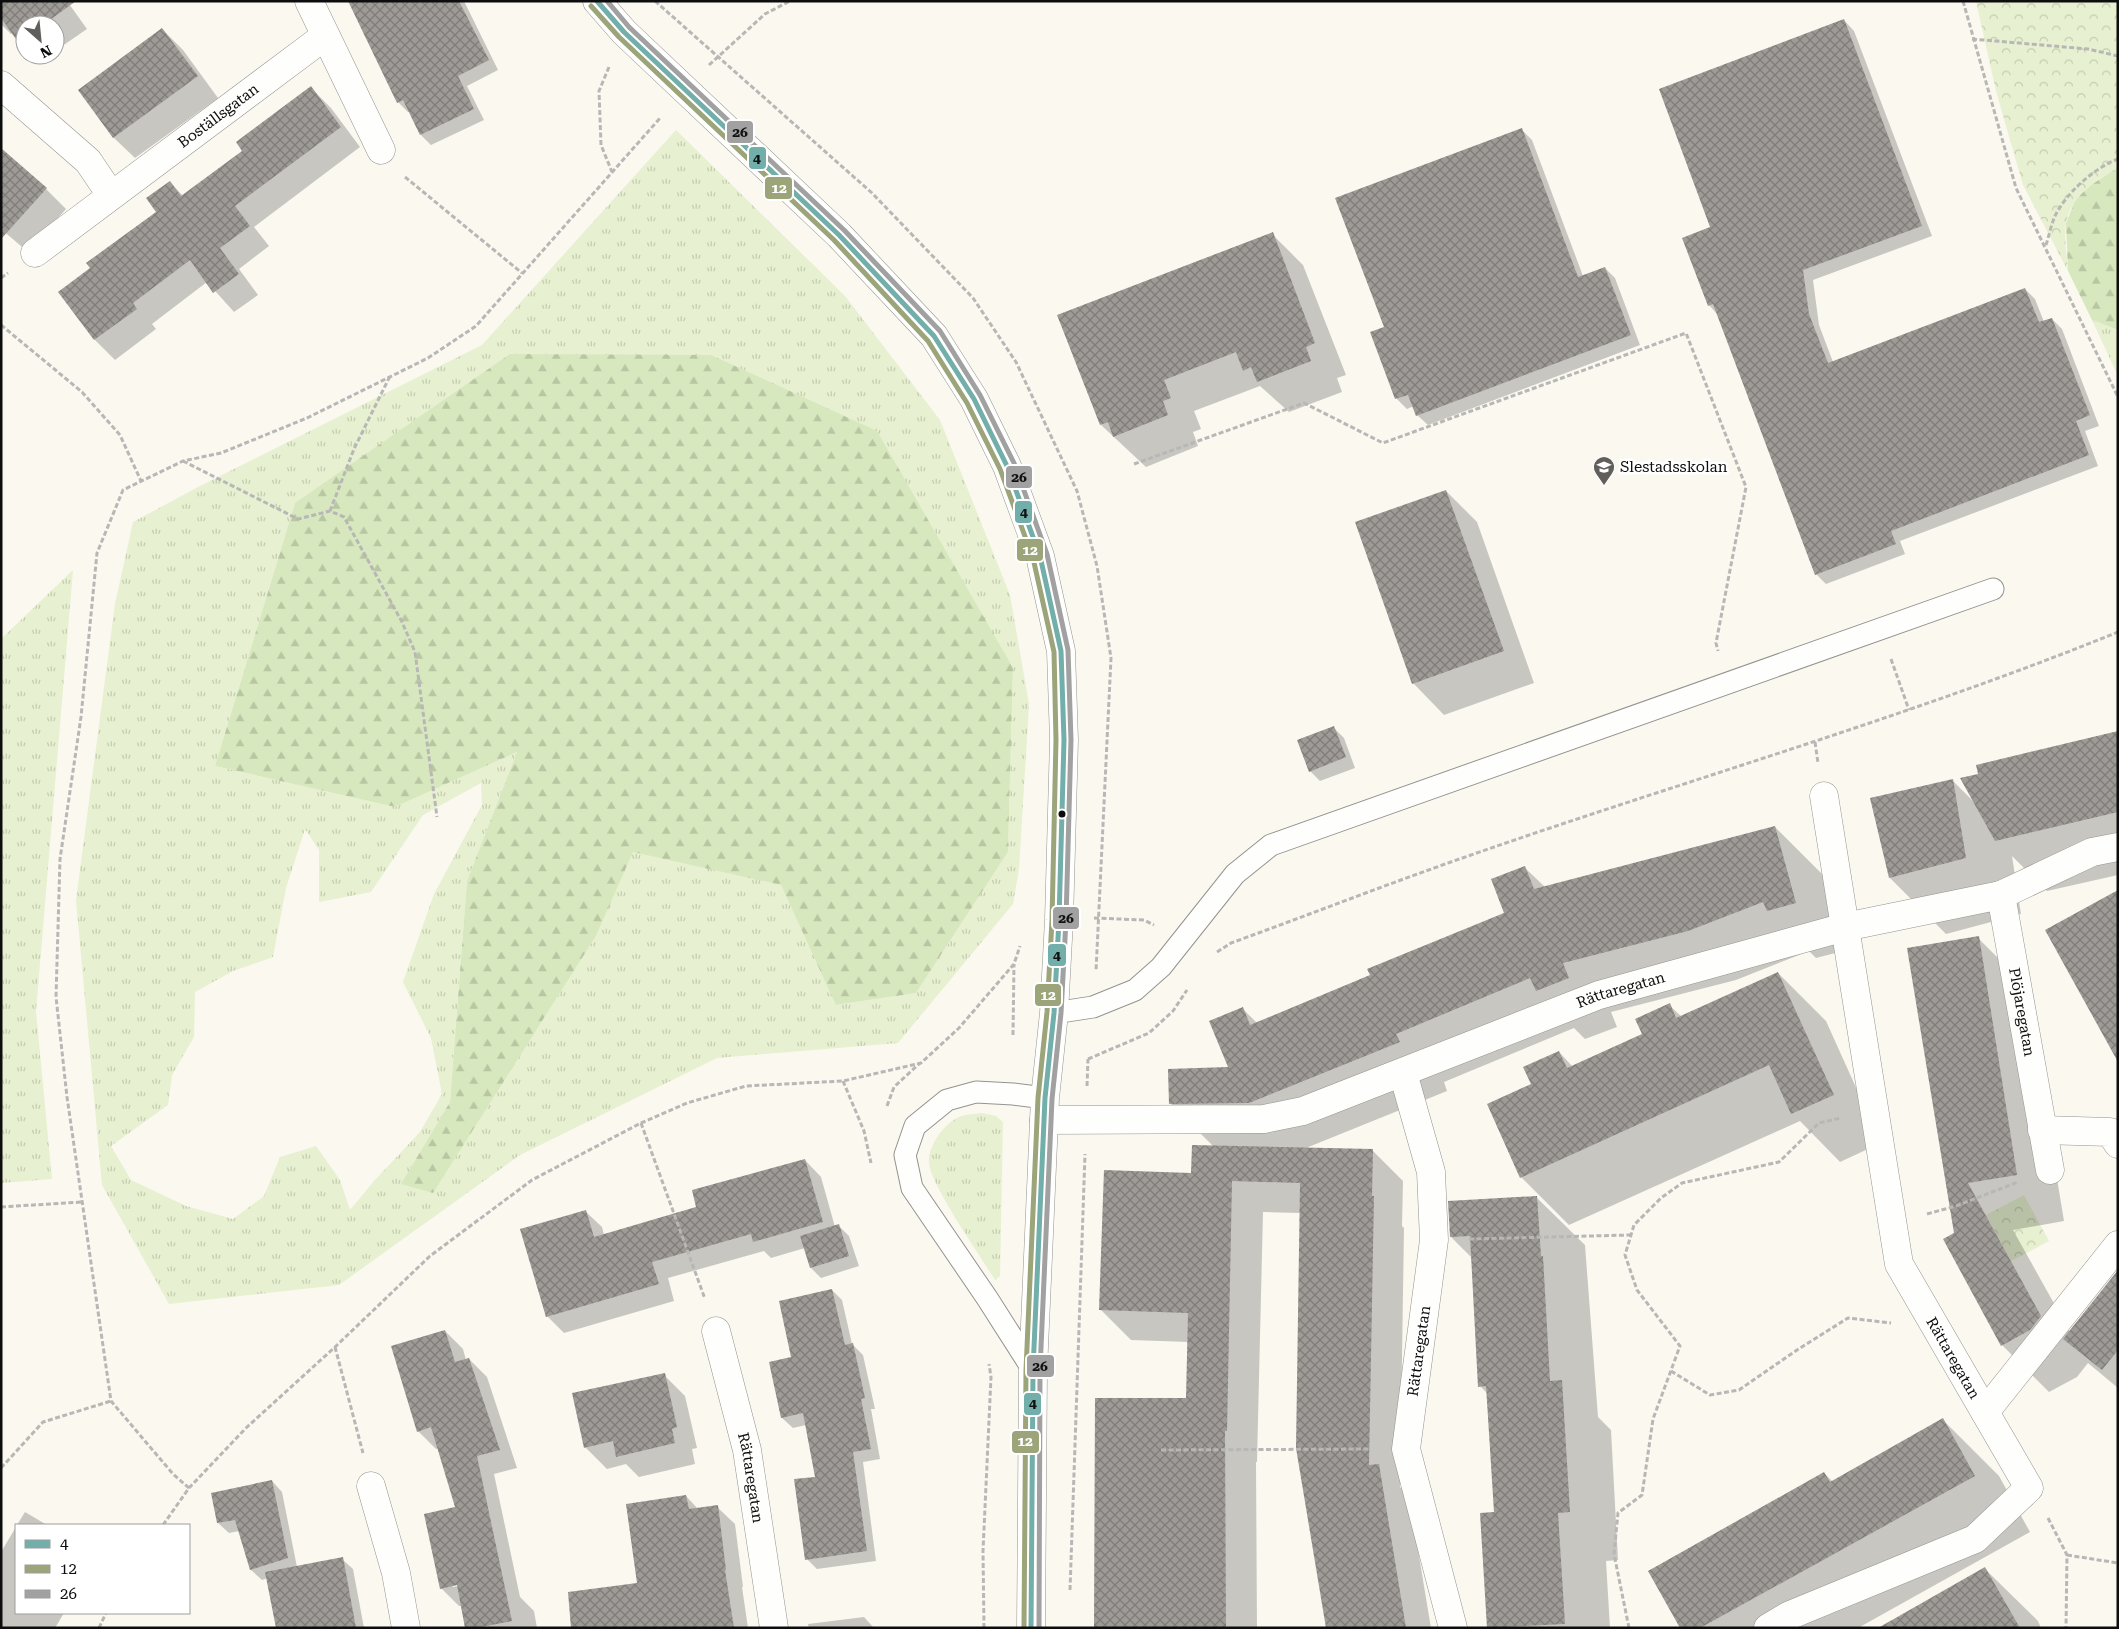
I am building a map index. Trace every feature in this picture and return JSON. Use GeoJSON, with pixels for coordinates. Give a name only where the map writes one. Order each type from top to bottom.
{"type":"FeatureCollection","features":[{"type":"Feature","properties":{"kind":"street"},"geometry":{"type":"LineString","coordinates":[[309,1],[381,150]]}},
{"type":"Feature","properties":{"kind":"street"},"geometry":{"type":"LineString","coordinates":[[597,1],[624,32],[685,91],[839,235],[934,336],[974,399],[1007,466],[1040,556],[1061,651],[1064,740],[1054,1014],[1044,1109],[1033,1370],[1031,1628]]}},
{"type":"Feature","properties":{"kind":"street","name":"Boställsgatan"},"geometry":{"type":"LineString","coordinates":[[34,253],[325,36]]}},
{"type":"Feature","properties":{"kind":"street"},"geometry":{"type":"LineString","coordinates":[[1,84],[88,161],[111,195]]}},
{"type":"Feature","properties":{"kind":"street","name":"Rättaregatan"},"geometry":{"type":"LineString","coordinates":[[1824,796],[1899,1264],[2029,1488]]}},
{"type":"Feature","properties":{"kind":"street"},"geometry":{"type":"LineString","coordinates":[[1845,927],[2001,895],[2092,852],[2118,847]]}},
{"type":"Feature","properties":{"kind":"street","name":"Plöjaregatan"},"geometry":{"type":"LineString","coordinates":[[2001,895],[2050,1170]]}},
{"type":"Feature","properties":{"kind":"street","name":"Rättaregatan"},"geometry":{"type":"LineString","coordinates":[[1044,1109],[1086,1120],[1264,1119],[1303,1111],[1599,995],[1845,927]]}},
{"type":"Feature","properties":{"kind":"street","name":"Rättaregatan"},"geometry":{"type":"LineString","coordinates":[[1403,1073],[1431,1172],[1434,1240],[1406,1449],[1453,1628]]}},
{"type":"Feature","properties":{"kind":"street"},"geometry":{"type":"LineString","coordinates":[[2042,1130],[2110,1132],[2118,1144]]}},
{"type":"Feature","properties":{"kind":"street"},"geometry":{"type":"LineString","coordinates":[[1984,1412],[2118,1245]]}},
{"type":"Feature","properties":{"kind":"street","name":"Rättaregatan"},"geometry":{"type":"LineString","coordinates":[[716,1331],[747,1450],[774,1628]]}},
{"type":"Feature","properties":{"kind":"street"},"geometry":{"type":"LineString","coordinates":[[371,1486],[396,1573],[406,1628]]}},
{"type":"Feature","properties":{"kind":"street"},"geometry":{"type":"LineString","coordinates":[[1768,1628],[1788,1616],[1975,1539],[2029,1488]]}},
{"type":"Feature","properties":{"kind":"lane"},"geometry":{"type":"LineString","coordinates":[[1054,1014],[1093,1006],[1136,990],[1161,967],[1205,909],[1235,874],[1271,845],[1993,589]]}},
{"type":"Feature","properties":{"kind":"lane"},"geometry":{"type":"LineString","coordinates":[[1033,1370],[912,1188],[905,1155],[916,1126],[948,1100],[976,1092],[1012,1094],[1044,1109]]}},
{"type":"Feature","properties":{"kind":"path"},"geometry":{"type":"LineString","coordinates":[[189,1488],[173,1474],[111,1401],[67,1097],[56,997],[60,860],[81,718],[97,553],[123,490],[183,461],[221,453],[307,418],[428,358],[476,326],[717,56],[765,14],[790,1]]}},
{"type":"Feature","properties":{"kind":"path"},"geometry":{"type":"LineString","coordinates":[[1963,1],[1972,39],[2016,188],[2118,397]]}},
{"type":"Feature","properties":{"kind":"path"},"geometry":{"type":"LineString","coordinates":[[612,172],[601,145],[599,91],[624,32]]}},
{"type":"Feature","properties":{"kind":"path"},"geometry":{"type":"LineString","coordinates":[[1972,39],[2088,49],[2118,56]]}},
{"type":"Feature","properties":{"kind":"path"},"geometry":{"type":"LineString","coordinates":[[381,150],[398,171],[522,273]]}},
{"type":"Feature","properties":{"kind":"path"},"geometry":{"type":"LineString","coordinates":[[2045,246],[2055,215],[2069,196],[2088,178],[2118,159]]}},
{"type":"Feature","properties":{"kind":"path"},"geometry":{"type":"LineString","coordinates":[[1,325],[82,392],[120,435],[142,481]]}},
{"type":"Feature","properties":{"kind":"path"},"geometry":{"type":"LineString","coordinates":[[1134,464],[1304,403],[1383,443],[1686,333],[1746,487],[1716,643],[1729,683]]}},
{"type":"Feature","properties":{"kind":"path"},"geometry":{"type":"LineString","coordinates":[[330,511],[354,448],[390,376]]}},
{"type":"Feature","properties":{"kind":"path"},"geometry":{"type":"LineString","coordinates":[[183,461],[298,519],[330,511],[344,517],[402,622],[415,652],[437,817]]}},
{"type":"Feature","properties":{"kind":"path"},"geometry":{"type":"LineString","coordinates":[[1881,628],[1909,710]]}},
{"type":"Feature","properties":{"kind":"path"},"geometry":{"type":"LineString","coordinates":[[164,1524],[189,1488],[246,1428],[335,1348],[430,1256],[532,1180],[641,1124],[687,1103],[746,1086],[843,1081],[921,1063],[959,1028],[1014,964],[1028,922],[1099,918],[1144,920],[1183,940],[1208,958],[1231,943],[1470,855],[1909,710],[2023,670],[2118,632]]}},
{"type":"Feature","properties":{"kind":"path"},"geometry":{"type":"LineString","coordinates":[[1070,1593],[1088,1059],[1099,918]]}},
{"type":"Feature","properties":{"kind":"path"},"geometry":{"type":"LineString","coordinates":[[1629,1628],[1614,1554],[1618,1513],[1642,1496],[1654,1420],[1680,1346],[1637,1290],[1625,1255],[1634,1225],[1661,1198],[1682,1183],[1779,1162],[1819,1123],[1874,1109]]}},
{"type":"Feature","properties":{"kind":"path"},"geometry":{"type":"LineString","coordinates":[[641,1124],[716,1331]]}},
{"type":"Feature","properties":{"kind":"path"},"geometry":{"type":"LineString","coordinates":[[1893,1223],[1956,1206],[2050,1170]]}},
{"type":"Feature","properties":{"kind":"path"},"geometry":{"type":"LineString","coordinates":[[1,1207],[82,1202]]}},
{"type":"Feature","properties":{"kind":"path"},"geometry":{"type":"LineString","coordinates":[[1434,1240],[1631,1235]]}},
{"type":"Feature","properties":{"kind":"path"},"geometry":{"type":"LineString","coordinates":[[1671,1371],[1710,1395],[1739,1390],[1848,1318],[1936,1328]]}},
{"type":"Feature","properties":{"kind":"path"},"geometry":{"type":"LineString","coordinates":[[335,1348],[371,1486]]}},
{"type":"Feature","properties":{"kind":"path"},"geometry":{"type":"LineString","coordinates":[[1,1468],[44,1422],[111,1401]]}},
{"type":"Feature","properties":{"kind":"path"},"geometry":{"type":"LineString","coordinates":[[1161,1450],[1406,1449]]}},
{"type":"Feature","properties":{"kind":"path"},"geometry":{"type":"LineString","coordinates":[[2029,1488],[2048,1518],[2067,1555],[2066,1628]]}},
{"type":"Feature","properties":{"kind":"path"},"geometry":{"type":"LineString","coordinates":[[2067,1555],[2118,1563]]}},
{"type":"Feature","properties":{"kind":"path"},"geometry":{"type":"LineString","coordinates":[[99,1628],[106,1614]]}},
{"type":"Feature","properties":{"kind":"green space"},"geometry":{"type":"Polygon","coordinates":[[[1976,1],[2118,1],[2118,167],[2086,190],[2073,205],[2066,224],[2065,235],[2068,271],[2023,185],[1996,91],[1976,1]]]}},
{"type":"Feature","properties":{"kind":"green space"},"geometry":{"type":"Polygon","coordinates":[[[676,130],[845,296],[940,420],[1010,595],[1029,704],[1019,869],[1013,904],[898,1043],[717,1058],[520,1155],[339,1285],[169,1304],[102,1185],[76,900],[115,604],[133,522],[200,486],[482,345],[676,130]],[[295,503],[215,766],[395,807],[517,752],[467,881],[450,1102],[402,1183],[433,1192],[596,936],[633,851],[781,885],[837,1005],[916,993],[1008,852],[1013,668],[295,503]],[[481,783],[423,815],[371,892],[319,902],[319,850],[305,829],[286,888],[273,957],[233,971],[195,992],[194,1037],[172,1075],[168,1105],[111,1146],[131,1180],[186,1206],[233,1219],[264,1196],[280,1157],[316,1146],[340,1180],[350,1210],[374,1181],[420,1132],[442,1094],[431,1038],[403,982],[434,894],[482,805],[481,783]]]}},
{"type":"Feature","properties":{"kind":"green space"},"geometry":{"type":"Polygon","coordinates":[[[2118,167],[2118,330],[2092,320],[2068,271],[2066,223],[2076,198],[2091,185],[2118,167]]]}},
{"type":"Feature","properties":{"kind":"green space"},"geometry":{"type":"Polygon","coordinates":[[[2092,320],[2118,330],[2118,376],[2092,320]]]}},
{"type":"Feature","properties":{"kind":"green space"},"geometry":{"type":"Polygon","coordinates":[[[510,354],[711,355],[877,431],[1013,668],[1008,852],[916,993],[836,1005],[781,885],[633,852],[596,936],[433,1193],[401,1184],[450,1102],[467,881],[517,752],[395,807],[215,766],[295,503],[510,354]]]}},
{"type":"Feature","properties":{"kind":"green space"},"geometry":{"type":"Polygon","coordinates":[[[73,570],[36,1011],[52,1179],[1,1183],[1,639],[73,570]]]}},
{"type":"Feature","properties":{"kind":"green space"},"geometry":{"type":"Polygon","coordinates":[[[982,1113],[996,1116],[1003,1122],[1000,1276],[995,1280],[947,1204],[938,1188],[929,1163],[929,1156],[934,1142],[953,1120],[962,1116],[982,1113]]]}},
{"type":"Feature","properties":{"kind":"green space"},"geometry":{"type":"Polygon","coordinates":[[[2024,1195],[2049,1241],[2011,1261],[1986,1215],[2024,1195]]]}},
{"type":"Feature","properties":{"kind":"building"},"geometry":{"type":"Polygon","coordinates":[[[1,1],[76,1],[57,15],[15,15],[15,38],[1,18],[1,1]]]}},
{"type":"Feature","properties":{"kind":"building"},"geometry":{"type":"Polygon","coordinates":[[[348,1],[459,1],[489,60],[458,76],[474,109],[420,135],[403,100],[397,103],[348,1]]]}},
{"type":"Feature","properties":{"kind":"building"},"geometry":{"type":"Polygon","coordinates":[[[1844,19],[1922,226],[1803,270],[1809,314],[1828,363],[2025,288],[2039,322],[2052,318],[2090,415],[2076,421],[2089,455],[1891,531],[1896,544],[1815,575],[1713,304],[1708,306],[1682,238],[1710,227],[1659,89],[1844,19]]]}},
{"type":"Feature","properties":{"kind":"building"},"geometry":{"type":"Polygon","coordinates":[[[162,28],[198,76],[113,138],[78,90],[162,28]]]}},
{"type":"Feature","properties":{"kind":"building"},"geometry":{"type":"Polygon","coordinates":[[[311,86],[341,127],[235,206],[250,226],[220,248],[239,274],[213,293],[190,260],[133,303],[137,309],[94,340],[58,292],[90,268],[86,263],[156,212],[146,198],[170,181],[181,196],[242,151],[236,142],[311,86]]]}},
{"type":"Feature","properties":{"kind":"building"},"geometry":{"type":"Polygon","coordinates":[[[1522,128],[1578,277],[1605,267],[1631,335],[1416,416],[1408,395],[1395,399],[1370,332],[1384,327],[1335,198],[1522,128]]]}},
{"type":"Feature","properties":{"kind":"building"},"geometry":{"type":"Polygon","coordinates":[[[1,148],[47,188],[1,239],[1,148]]]}},
{"type":"Feature","properties":{"kind":"building"},"geometry":{"type":"Polygon","coordinates":[[[1273,232],[1315,343],[1306,347],[1311,361],[1257,382],[1251,367],[1243,371],[1236,352],[1164,380],[1171,398],[1163,401],[1168,415],[1113,437],[1108,422],[1100,425],[1057,315],[1273,232]]]}},
{"type":"Feature","properties":{"kind":"building"},"geometry":{"type":"Polygon","coordinates":[[[1446,490],[1504,651],[1412,684],[1355,522],[1446,490]]]}},
{"type":"Feature","properties":{"kind":"building"},"geometry":{"type":"Polygon","coordinates":[[[1334,726],[1346,757],[1309,772],[1297,740],[1334,726]]]}},
{"type":"Feature","properties":{"kind":"building"},"geometry":{"type":"Polygon","coordinates":[[[2118,731],[2118,812],[1995,841],[1960,778],[1978,774],[1976,765],[2118,731]]]}},
{"type":"Feature","properties":{"kind":"building"},"geometry":{"type":"Polygon","coordinates":[[[1953,779],[1966,858],[1889,878],[1870,798],[1953,779]]]}},
{"type":"Feature","properties":{"kind":"building"},"geometry":{"type":"Polygon","coordinates":[[[1775,826],[1796,903],[1767,911],[1763,902],[1688,931],[1563,963],[1569,978],[1536,991],[1530,978],[1396,1034],[1400,1042],[1249,1103],[1169,1104],[1168,1069],[1228,1067],[1209,1021],[1243,1007],[1250,1025],[1370,975],[1367,969],[1504,913],[1491,879],[1525,866],[1534,889],[1775,826]]]}},
{"type":"Feature","properties":{"kind":"building"},"geometry":{"type":"Polygon","coordinates":[[[2118,890],[2118,1062],[2045,930],[2118,890]]]}},
{"type":"Feature","properties":{"kind":"building"},"geometry":{"type":"Polygon","coordinates":[[[1979,936],[2017,1175],[1968,1183],[2041,1316],[2030,1330],[2001,1346],[1943,1239],[1954,1233],[1907,948],[1979,936]]]}},
{"type":"Feature","properties":{"kind":"building"},"geometry":{"type":"Polygon","coordinates":[[[1778,972],[1834,1095],[1791,1114],[1769,1065],[1520,1178],[1487,1104],[1531,1084],[1523,1067],[1559,1051],[1567,1068],[1642,1034],[1635,1019],[1670,1003],[1676,1018],[1778,972]]]}},
{"type":"Feature","properties":{"kind":"building"},"geometry":{"type":"Polygon","coordinates":[[[1192,1145],[1373,1149],[1372,1196],[1374,1196],[1369,1465],[1379,1464],[1406,1628],[1326,1628],[1296,1448],[1300,1183],[1232,1181],[1227,1431],[1225,1431],[1226,1628],[1094,1628],[1095,1398],[1186,1398],[1188,1313],[1099,1310],[1104,1170],[1191,1173],[1192,1145]]]}},
{"type":"Feature","properties":{"kind":"building"},"geometry":{"type":"Polygon","coordinates":[[[805,1159],[823,1222],[753,1242],[751,1234],[652,1262],[659,1284],[546,1317],[520,1229],[586,1210],[594,1237],[696,1207],[692,1190],[805,1159]]]}},
{"type":"Feature","properties":{"kind":"building"},"geometry":{"type":"Polygon","coordinates":[[[1537,1196],[1541,1256],[1543,1256],[1550,1381],[1562,1380],[1570,1512],[1558,1513],[1565,1624],[1487,1628],[1480,1513],[1494,1512],[1486,1386],[1478,1387],[1470,1236],[1450,1237],[1448,1201],[1537,1196]]]}},
{"type":"Feature","properties":{"kind":"building"},"geometry":{"type":"Polygon","coordinates":[[[839,1224],[849,1256],[810,1268],[800,1236],[839,1224]]]}},
{"type":"Feature","properties":{"kind":"building"},"geometry":{"type":"Polygon","coordinates":[[[2118,1270],[2118,1350],[2102,1370],[2063,1339],[2118,1270]]]}},
{"type":"Feature","properties":{"kind":"building"},"geometry":{"type":"Polygon","coordinates":[[[832,1289],[845,1345],[853,1343],[865,1398],[861,1399],[871,1449],[853,1452],[867,1551],[805,1560],[794,1479],[815,1477],[803,1413],[781,1418],[769,1362],[791,1357],[779,1301],[832,1289]]]}},
{"type":"Feature","properties":{"kind":"building"},"geometry":{"type":"Polygon","coordinates":[[[445,1330],[455,1362],[469,1358],[500,1450],[477,1456],[512,1621],[476,1628],[465,1628],[457,1585],[440,1589],[424,1514],[455,1507],[431,1427],[417,1432],[391,1346],[445,1330]]]}},
{"type":"Feature","properties":{"kind":"building"},"geometry":{"type":"Polygon","coordinates":[[[665,1373],[677,1427],[672,1429],[675,1443],[616,1457],[613,1441],[584,1448],[572,1393],[665,1373]]]}},
{"type":"Feature","properties":{"kind":"building"},"geometry":{"type":"Polygon","coordinates":[[[1943,1418],[1975,1476],[1700,1628],[1680,1628],[1648,1571],[1824,1472],[1830,1482],[1943,1418]]]}},
{"type":"Feature","properties":{"kind":"building"},"geometry":{"type":"Polygon","coordinates":[[[272,1480],[288,1558],[250,1570],[235,1520],[217,1523],[211,1493],[272,1480]]]}},
{"type":"Feature","properties":{"kind":"building"},"geometry":{"type":"Polygon","coordinates":[[[686,1495],[689,1509],[718,1505],[734,1628],[571,1628],[568,1592],[637,1583],[626,1504],[686,1495]]]}},
{"type":"Feature","properties":{"kind":"building"},"geometry":{"type":"Polygon","coordinates":[[[343,1557],[356,1628],[276,1628],[265,1572],[343,1557]]]}},
{"type":"Feature","properties":{"kind":"building"},"geometry":{"type":"Polygon","coordinates":[[[1985,1567],[2020,1628],[1878,1628],[1985,1567]]]}},
{"type":"Feature","properties":{"kind":"transit line","name":"4"},"geometry":{"type":"LineString","coordinates":[[597,1],[624,32],[839,235],[934,336],[974,399],[1007,466],[1040,556],[1061,651],[1064,740],[1059,920],[1054,1013],[1045,1098],[1033,1370],[1031,1628]]}},
{"type":"Feature","properties":{"kind":"transit line","name":"26"},"geometry":{"type":"LineString","coordinates":[[607,1],[629,27],[844,230],[940,331],[980,395],[1014,463],[1047,554],[1068,650],[1071,740],[1066,920],[1061,1013],[1052,1099],[1040,1370],[1039,1628]]}},
{"type":"Feature","properties":{"kind":"transit line","name":"12"},"geometry":{"type":"LineString","coordinates":[[591,6],[619,37],[834,240],[928,341],[967,403],[1000,469],[1033,558],[1054,652],[1056,740],[1052,920],[1047,1012],[1038,1098],[1026,1370],[1024,1628]]}},
{"type":"Feature","properties":{"kind":"place","name":"Slestadsskolan"},"geometry":{"type":"Point","coordinates":[1604,486]}}]}
